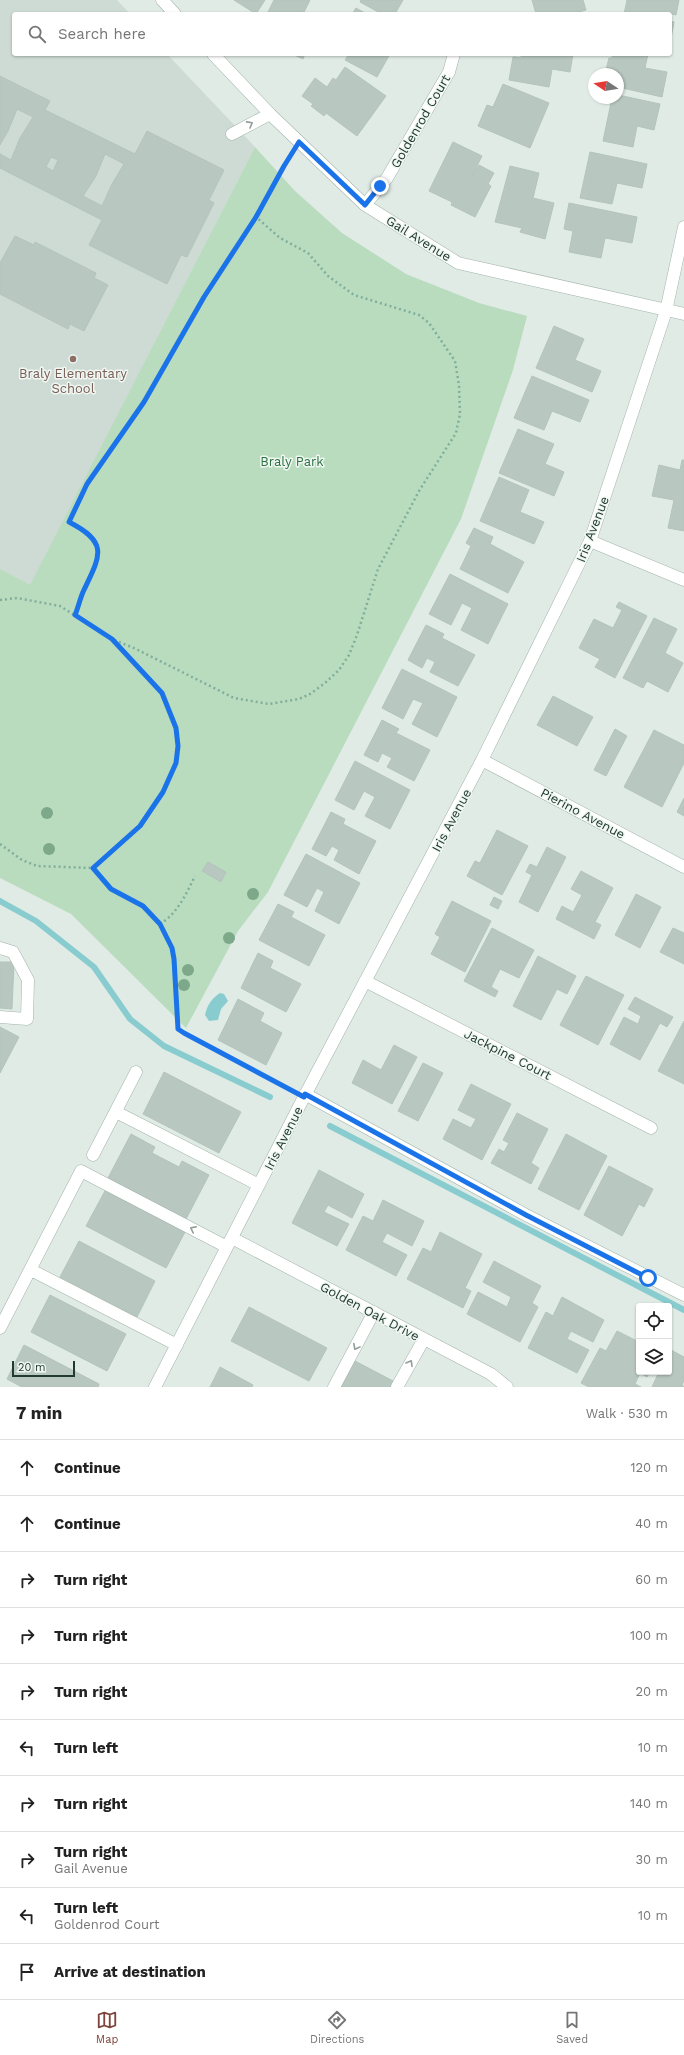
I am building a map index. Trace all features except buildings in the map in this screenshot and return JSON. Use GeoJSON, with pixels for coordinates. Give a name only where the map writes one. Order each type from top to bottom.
{"type":"FeatureCollection","features":[{"type":"Feature","properties":{"kind":"street"},"geometry":{"type":"LineString","coordinates":[[162,0],[173,12]]}},
{"type":"Feature","properties":{"kind":"street","name":"Gail Avenue"},"geometry":{"type":"LineString","coordinates":[[215,56],[270,114],[365,205],[458,263],[684,314]]}},
{"type":"Feature","properties":{"kind":"street","name":"Goldenrod Court"},"geometry":{"type":"LineString","coordinates":[[365,205],[391,171],[449,72],[453,56]]}},
{"type":"Feature","properties":{"kind":"street"},"geometry":{"type":"LineString","coordinates":[[232,134],[270,114]]}},
{"type":"Feature","properties":{"kind":"street","name":"Iris Avenue"},"geometry":{"type":"LineString","coordinates":[[155,1387],[304,1096],[482,760],[590,541],[666,311],[684,227]]}},
{"type":"Feature","properties":{"kind":"street"},"geometry":{"type":"LineString","coordinates":[[590,541],[684,580]]}},
{"type":"Feature","properties":{"kind":"street","name":"Pierino Avenue"},"geometry":{"type":"LineString","coordinates":[[482,760],[684,867]]}},
{"type":"Feature","properties":{"kind":"street"},"geometry":{"type":"LineString","coordinates":[[0,948],[13,952],[28,980],[27,1019],[0,1018]]}},
{"type":"Feature","properties":{"kind":"street","name":"Jackpine Court"},"geometry":{"type":"LineString","coordinates":[[365,981],[651,1128]]}},
{"type":"Feature","properties":{"kind":"street"},"geometry":{"type":"LineString","coordinates":[[93,1155],[136,1072]]}},
{"type":"Feature","properties":{"kind":"street"},"geometry":{"type":"LineString","coordinates":[[304,1096],[526,1215],[684,1295]]}},
{"type":"Feature","properties":{"kind":"street"},"geometry":{"type":"LineString","coordinates":[[116,1112],[259,1185]]}},
{"type":"Feature","properties":{"kind":"street","name":"Golden Oak Drive"},"geometry":{"type":"LineString","coordinates":[[31,1270],[81,1171],[374,1312],[490,1374],[507,1387]]}},
{"type":"Feature","properties":{"kind":"street"},"geometry":{"type":"LineString","coordinates":[[0,1328],[31,1270],[177,1345]]}},
{"type":"Feature","properties":{"kind":"street"},"geometry":{"type":"LineString","coordinates":[[334,1387],[374,1312]]}},
{"type":"Feature","properties":{"kind":"street"},"geometry":{"type":"LineString","coordinates":[[397,1387],[424,1339]]}},
{"type":"Feature","properties":{"kind":"path"},"geometry":{"type":"LineString","coordinates":[[75,615],[83,593],[97,564],[98,549],[92,537],[82,529],[69,522],[87,484],[144,402],[204,297],[256,217],[299,142]]}},
{"type":"Feature","properties":{"kind":"path"},"geometry":{"type":"LineString","coordinates":[[0,600],[17,598],[60,606],[112,639],[136,649],[234,698],[269,704],[299,699],[310,694],[339,670],[349,654],[378,569],[419,491],[456,434],[460,414],[459,385],[455,361],[429,323],[419,315],[354,295],[328,276],[308,253],[280,238],[256,217]]}},
{"type":"Feature","properties":{"kind":"path"},"geometry":{"type":"LineString","coordinates":[[0,844],[22,860],[37,866],[51,868],[93,868],[140,826],[163,792],[176,763],[178,746],[176,728],[162,693],[112,639]]}},
{"type":"Feature","properties":{"kind":"path"},"geometry":{"type":"LineString","coordinates":[[93,868],[111,889],[143,906],[160,924],[172,948],[174,959],[178,1029],[304,1096]]}},
{"type":"Feature","properties":{"kind":"path"},"geometry":{"type":"LineString","coordinates":[[160,924],[176,910],[195,876]]}},
{"type":"Feature","properties":{"kind":"shaded area","name":"Braly Elementary School"},"geometry":{"type":"Polygon","coordinates":[[[0,0],[117,0],[128,12],[12,12],[12,56],[169,56],[255,147],[30,586],[0,570],[0,0]]]}},
{"type":"Feature","properties":{"kind":"green space","name":"Braly Park"},"geometry":{"type":"Polygon","coordinates":[[[255,147],[295,191],[342,233],[406,274],[479,303],[527,316],[513,370],[461,519],[268,892],[238,931],[186,1028],[71,914],[0,878],[0,569],[30,585],[255,147]]]}},
{"type":"Feature","properties":{"kind":"water"},"geometry":{"type":"Polygon","coordinates":[[[220,993],[224,994],[228,1001],[221,1009],[218,1020],[209,1021],[205,1015],[207,1008],[212,1000],[220,993]]]}},
{"type":"Feature","properties":{"kind":"waterway"},"geometry":{"type":"LineString","coordinates":[[0,901],[36,921],[94,967],[130,1019],[164,1046],[270,1097]]}},
{"type":"Feature","properties":{"kind":"waterway"},"geometry":{"type":"LineString","coordinates":[[330,1126],[684,1310]]}},
{"type":"Feature","properties":{"kind":"place","name":"Braly Elementary School"},"geometry":{"type":"Point","coordinates":[73,359]}},
{"type":"Feature","properties":{"kind":"route"},"geometry":{"type":"LineString","coordinates":[[380,186],[365,205],[299,142],[256,217],[204,297],[144,402],[87,484],[69,522],[82,529],[92,537],[98,549],[97,564],[83,593],[75,615],[112,639],[162,693],[176,728],[178,746],[176,763],[163,792],[140,826],[93,868],[111,889],[143,906],[160,924],[172,948],[174,959],[178,1029],[304,1097],[305,1094],[526,1215],[648,1278]]}}]}
